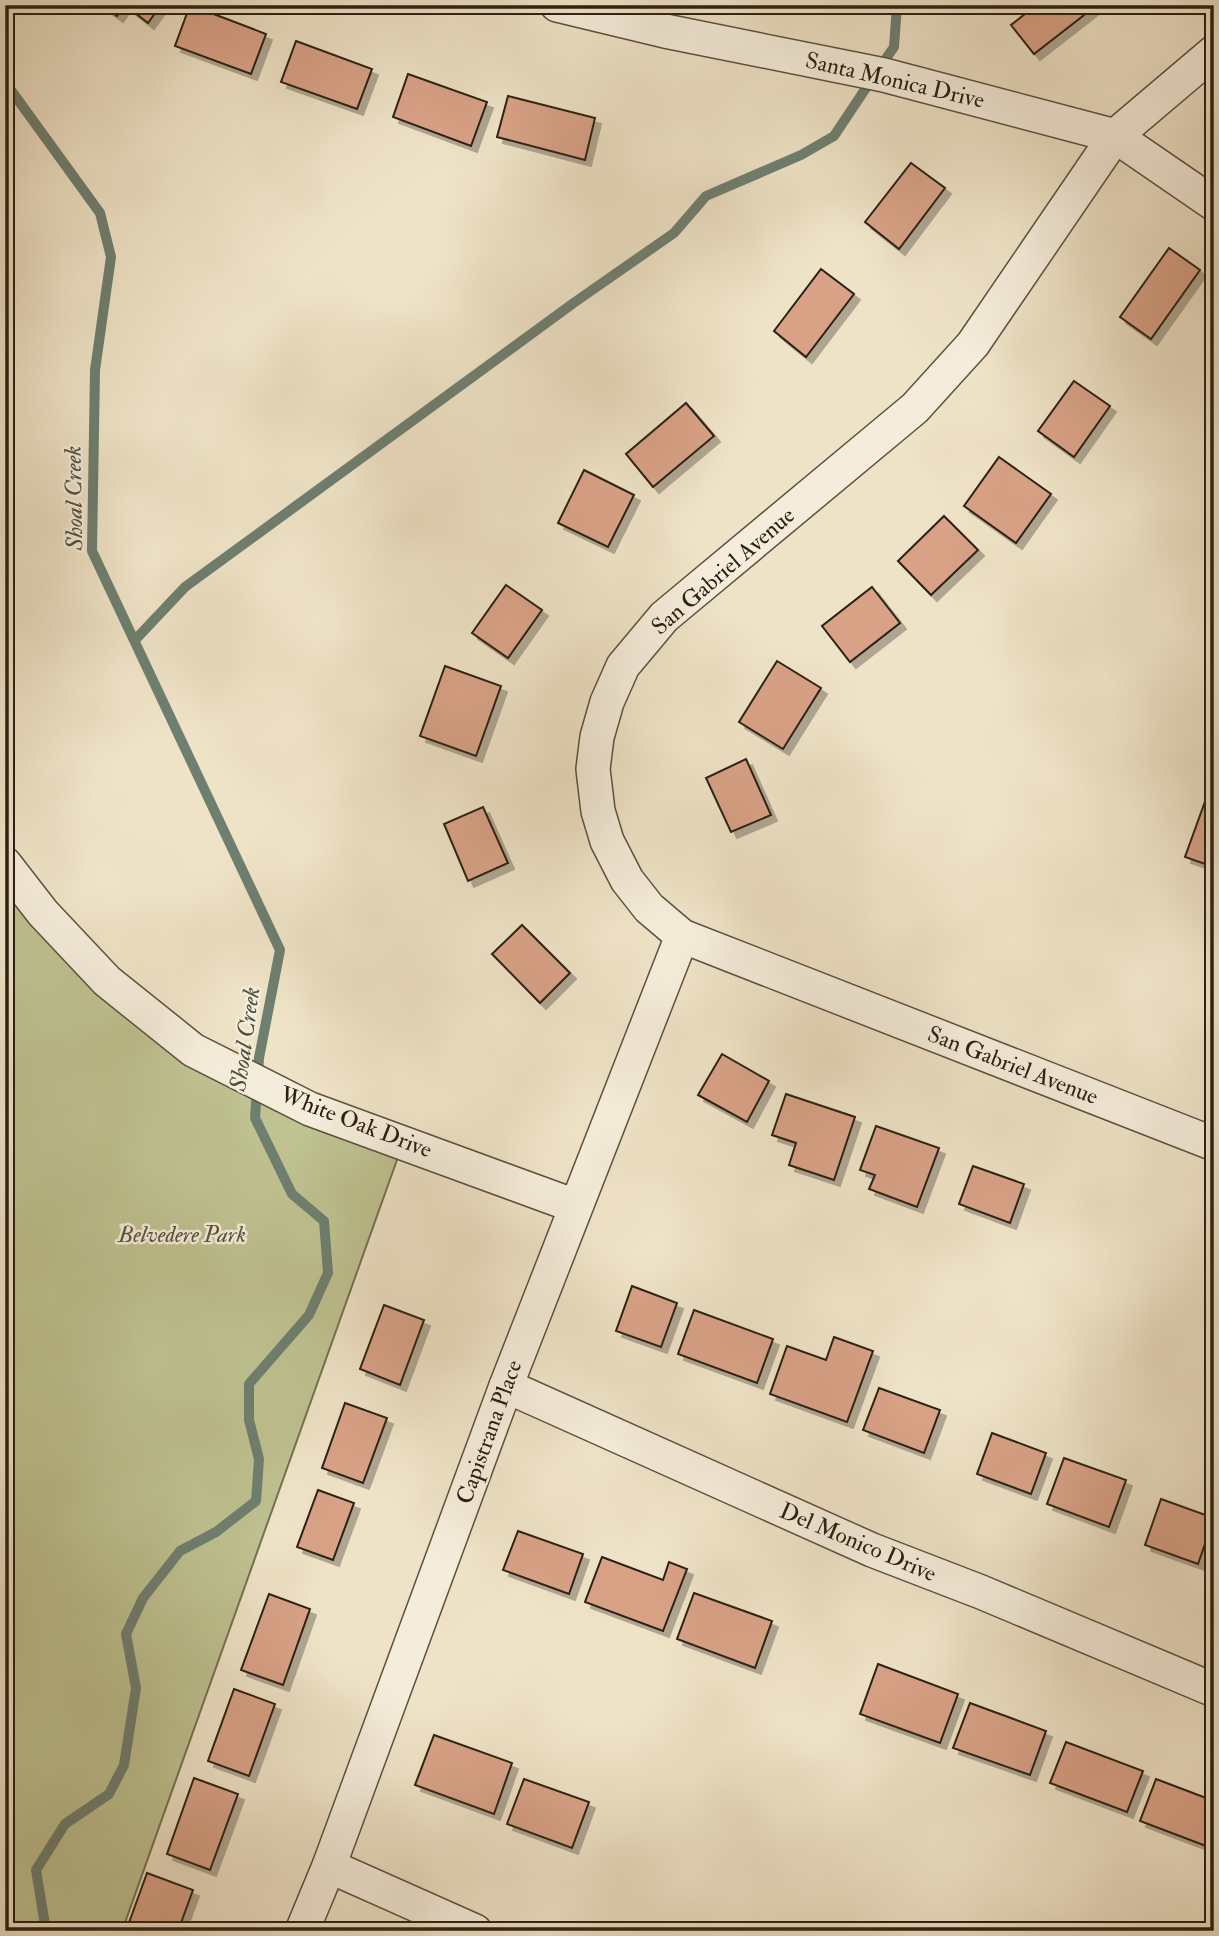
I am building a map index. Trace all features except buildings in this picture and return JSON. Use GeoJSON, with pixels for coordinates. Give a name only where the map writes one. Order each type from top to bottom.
{"type":"FeatureCollection","features":[{"type":"Feature","properties":{"kind":"street","name":"Santa Monica Drive"},"geometry":{"type":"LineString","coordinates":[[557,5],[665,31],[884,75],[1115,136],[1214,204]]}},
{"type":"Feature","properties":{"kind":"street","name":"San Gabriel Avenue"},"geometry":{"type":"LineString","coordinates":[[1214,52],[1115,136],[972,344],[915,408],[664,617],[623,666],[607,702],[597,737],[593,769],[598,811],[607,841],[627,880],[649,908],[682,936],[1214,1144]]}},
{"type":"Feature","properties":{"kind":"street","name":"White Oak Drive"},"geometry":{"type":"LineString","coordinates":[[5,864],[43,913],[107,981],[193,1050],[310,1108],[575,1206]]}},
{"type":"Feature","properties":{"kind":"street","name":"Capistrana Place"},"geometry":{"type":"LineString","coordinates":[[302,1931],[329,1866],[575,1206],[682,936]]}},
{"type":"Feature","properties":{"kind":"street","name":"Del Monico Drive"},"geometry":{"type":"LineString","coordinates":[[506,1387],[872,1550],[981,1592],[1214,1690]]}},
{"type":"Feature","properties":{"kind":"street"},"geometry":{"type":"LineString","coordinates":[[329,1866],[475,1931]]}},
{"type":"Feature","properties":{"kind":"green space","name":"Belvedere Park"},"geometry":{"type":"Polygon","coordinates":[[[5,855],[114,992],[403,1143],[122,1931],[5,1931],[5,855]]]}},
{"type":"Feature","properties":{"kind":"waterway"},"geometry":{"type":"LineString","coordinates":[[880,67],[894,47],[897,5]]}},
{"type":"Feature","properties":{"kind":"waterway"},"geometry":{"type":"LineString","coordinates":[[135,640],[185,587],[575,302],[674,233],[706,196],[801,155],[834,136],[872,79]]}},
{"type":"Feature","properties":{"kind":"waterway","name":"Shoal Creek"},"geometry":{"type":"LineString","coordinates":[[5,82],[100,213],[111,257],[95,370],[92,551],[280,950],[259,1058],[255,1118],[292,1194],[324,1221],[328,1273],[309,1315],[249,1384],[249,1420],[259,1459],[256,1501],[216,1532],[180,1551],[143,1598],[126,1634],[136,1688],[124,1765],[109,1794],[65,1824],[36,1870],[46,1931]]}}]}
